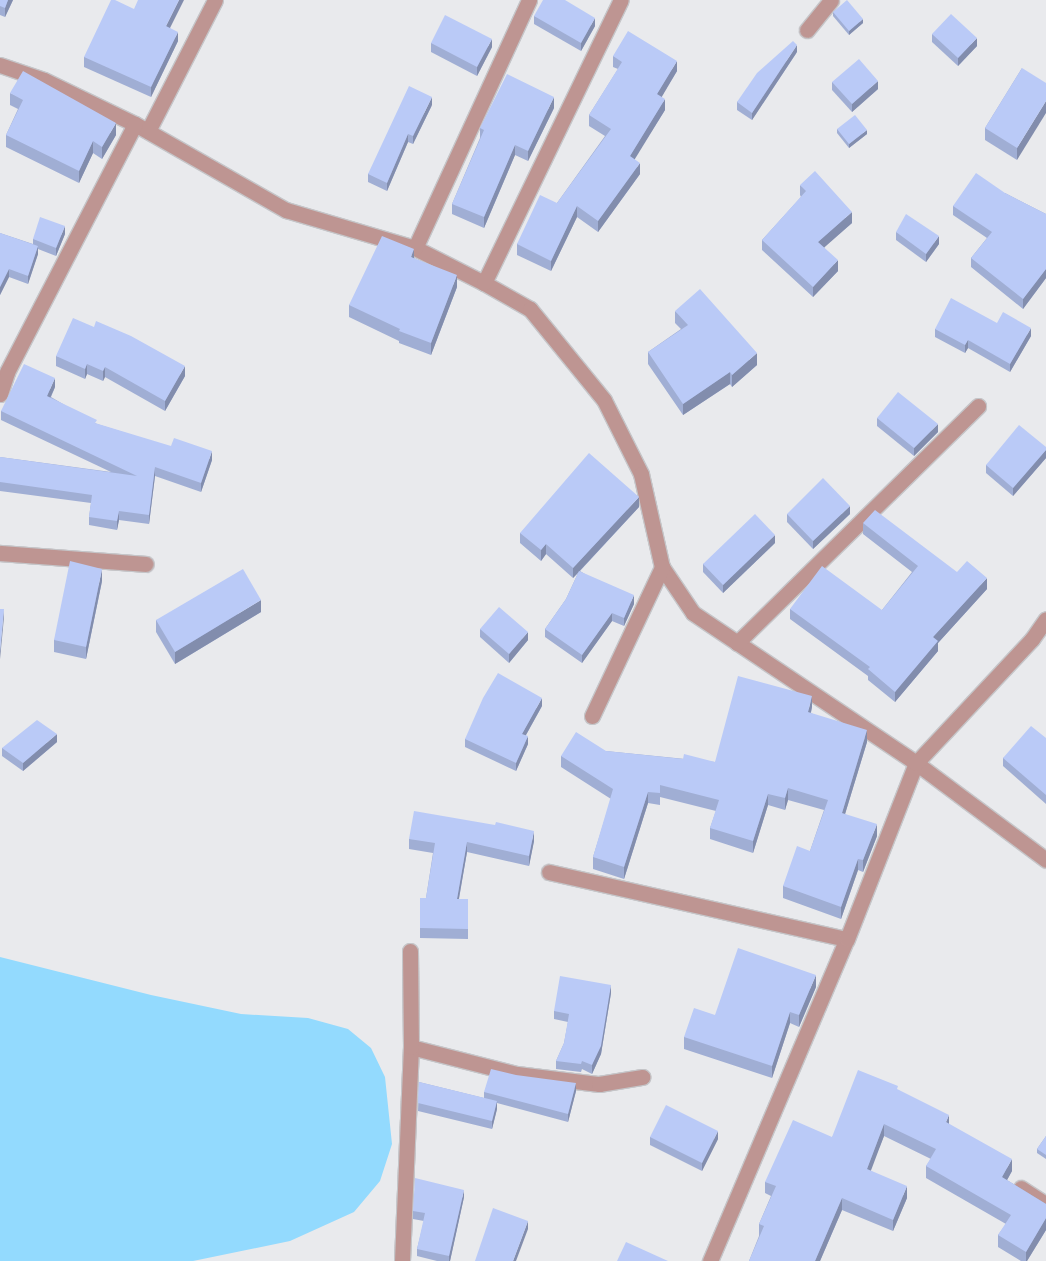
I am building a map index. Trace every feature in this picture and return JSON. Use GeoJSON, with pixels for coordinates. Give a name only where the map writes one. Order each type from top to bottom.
{"type":"FeatureCollection","features":[{"type":"Feature","properties":{"kind":"street"},"geometry":{"type":"LineString","coordinates":[[0,394],[7,372],[141,127],[215,0]]}},
{"type":"Feature","properties":{"kind":"street"},"geometry":{"type":"LineString","coordinates":[[415,248],[529,0]]}},
{"type":"Feature","properties":{"kind":"street"},"geometry":{"type":"LineString","coordinates":[[484,282],[621,0]]}},
{"type":"Feature","properties":{"kind":"street"},"geometry":{"type":"LineString","coordinates":[[807,30],[831,0]]}},
{"type":"Feature","properties":{"kind":"street"},"geometry":{"type":"LineString","coordinates":[[0,65],[44,80],[141,127],[286,210],[415,248],[484,282],[530,309],[604,400],[642,474],[662,567],[693,614],[916,764],[1046,860]]}},
{"type":"Feature","properties":{"kind":"street"},"geometry":{"type":"LineString","coordinates":[[737,643],[978,406]]}},
{"type":"Feature","properties":{"kind":"street"},"geometry":{"type":"LineString","coordinates":[[0,553],[146,564]]}},
{"type":"Feature","properties":{"kind":"street"},"geometry":{"type":"LineString","coordinates":[[592,716],[662,567]]}},
{"type":"Feature","properties":{"kind":"street"},"geometry":{"type":"LineString","coordinates":[[710,1261],[847,939],[916,764],[1032,639],[1046,618]]}},
{"type":"Feature","properties":{"kind":"street"},"geometry":{"type":"LineString","coordinates":[[549,872],[847,939]]}},
{"type":"Feature","properties":{"kind":"street"},"geometry":{"type":"LineString","coordinates":[[402,1261],[411,1047],[410,951]]}},
{"type":"Feature","properties":{"kind":"street"},"geometry":{"type":"LineString","coordinates":[[411,1047],[526,1075],[599,1084],[642,1077]]}},
{"type":"Feature","properties":{"kind":"street"},"geometry":{"type":"LineString","coordinates":[[1022,1188],[1046,1204]]}},
{"type":"Feature","properties":{"kind":"water"},"geometry":{"type":"Polygon","coordinates":[[[0,957],[151,995],[241,1014],[308,1018],[348,1029],[371,1048],[385,1077],[392,1144],[380,1181],[354,1212],[290,1241],[193,1261],[0,1261],[0,957]]]}},
{"type":"Feature","properties":{"kind":"building"},"geometry":{"type":"Polygon","coordinates":[[[0,0],[8,0],[5,8],[0,6],[0,0]]]}},
{"type":"Feature","properties":{"kind":"building"},"geometry":{"type":"Polygon","coordinates":[[[111,0],[134,9],[138,0],[179,0],[166,26],[178,32],[151,87],[84,57],[111,0]]]}},
{"type":"Feature","properties":{"kind":"building"},"geometry":{"type":"Polygon","coordinates":[[[543,0],[565,0],[595,18],[581,43],[534,16],[543,0]]]}},
{"type":"Feature","properties":{"kind":"building"},"geometry":{"type":"Polygon","coordinates":[[[847,0],[863,19],[849,31],[833,12],[847,0]]]}},
{"type":"Feature","properties":{"kind":"building"},"geometry":{"type":"Polygon","coordinates":[[[951,14],[977,38],[958,58],[932,34],[951,14]]]}},
{"type":"Feature","properties":{"kind":"building"},"geometry":{"type":"Polygon","coordinates":[[[445,15],[492,39],[477,67],[431,43],[445,15]]]}},
{"type":"Feature","properties":{"kind":"building"},"geometry":{"type":"Polygon","coordinates":[[[628,31],[677,61],[657,94],[665,99],[630,156],[640,163],[598,221],[577,206],[551,261],[517,244],[540,195],[557,203],[611,129],[589,115],[622,62],[613,56],[628,31]]]}},
{"type":"Feature","properties":{"kind":"building"},"geometry":{"type":"Polygon","coordinates":[[[793,41],[797,45],[752,113],[737,102],[757,73],[793,41]]]}},
{"type":"Feature","properties":{"kind":"building"},"geometry":{"type":"Polygon","coordinates":[[[859,59],[878,81],[852,104],[832,82],[859,59]]]}},
{"type":"Feature","properties":{"kind":"building"},"geometry":{"type":"Polygon","coordinates":[[[1022,68],[1046,83],[1046,101],[1017,148],[985,128],[1022,68]]]}},
{"type":"Feature","properties":{"kind":"building"},"geometry":{"type":"Polygon","coordinates":[[[23,71],[116,123],[102,147],[93,141],[79,171],[6,135],[23,100],[10,93],[23,71]]]}},
{"type":"Feature","properties":{"kind":"building"},"geometry":{"type":"Polygon","coordinates":[[[507,74],[554,97],[528,151],[515,145],[484,217],[452,204],[484,130],[480,128],[507,74]]]}},
{"type":"Feature","properties":{"kind":"building"},"geometry":{"type":"Polygon","coordinates":[[[409,86],[432,97],[413,136],[408,134],[387,183],[368,174],[409,86]]]}},
{"type":"Feature","properties":{"kind":"building"},"geometry":{"type":"Polygon","coordinates":[[[855,115],[867,130],[849,144],[837,129],[855,115]]]}},
{"type":"Feature","properties":{"kind":"building"},"geometry":{"type":"Polygon","coordinates":[[[815,171],[852,212],[818,242],[838,260],[813,287],[762,240],[806,191],[800,185],[815,171]]]}},
{"type":"Feature","properties":{"kind":"building"},"geometry":{"type":"Polygon","coordinates":[[[976,173],[1005,193],[1046,214],[1046,269],[1023,299],[971,258],[992,232],[953,206],[976,173]]]}},
{"type":"Feature","properties":{"kind":"building"},"geometry":{"type":"Polygon","coordinates":[[[906,214],[939,236],[926,254],[896,232],[906,214]]]}},
{"type":"Feature","properties":{"kind":"building"},"geometry":{"type":"Polygon","coordinates":[[[40,217],[65,226],[56,248],[33,239],[40,217]]]}},
{"type":"Feature","properties":{"kind":"building"},"geometry":{"type":"Polygon","coordinates":[[[0,233],[38,246],[28,276],[9,269],[0,287],[0,233]]]}},
{"type":"Feature","properties":{"kind":"building"},"geometry":{"type":"Polygon","coordinates":[[[382,236],[414,249],[411,257],[457,275],[431,343],[399,331],[400,329],[349,305],[382,236]]]}},
{"type":"Feature","properties":{"kind":"building"},"geometry":{"type":"Polygon","coordinates":[[[700,289],[757,353],[732,375],[730,372],[683,404],[648,352],[688,325],[675,311],[700,289]]]}},
{"type":"Feature","properties":{"kind":"building"},"geometry":{"type":"Polygon","coordinates":[[[951,298],[997,323],[1003,312],[1031,328],[1010,364],[968,340],[965,345],[935,329],[951,298]]]}},
{"type":"Feature","properties":{"kind":"building"},"geometry":{"type":"Polygon","coordinates":[[[73,318],[94,327],[96,321],[131,336],[185,366],[165,401],[105,367],[103,371],[87,364],[85,369],[56,356],[73,318]]]}},
{"type":"Feature","properties":{"kind":"building"},"geometry":{"type":"Polygon","coordinates":[[[24,364],[55,378],[47,396],[97,420],[95,423],[171,446],[174,438],[212,451],[201,483],[155,467],[149,515],[119,511],[117,521],[89,517],[92,495],[0,482],[0,457],[137,476],[1,411],[24,364]]]}},
{"type":"Feature","properties":{"kind":"building"},"geometry":{"type":"Polygon","coordinates":[[[898,392],[938,424],[914,448],[877,418],[898,392]]]}},
{"type":"Feature","properties":{"kind":"building"},"geometry":{"type":"Polygon","coordinates":[[[1019,425],[1046,447],[1046,450],[1013,488],[986,465],[1019,425]]]}},
{"type":"Feature","properties":{"kind":"building"},"geometry":{"type":"Polygon","coordinates":[[[589,453],[639,497],[573,568],[546,544],[541,550],[520,533],[589,453]]]}},
{"type":"Feature","properties":{"kind":"building"},"geometry":{"type":"Polygon","coordinates":[[[823,478],[850,506],[813,541],[787,514],[823,478]]]}},
{"type":"Feature","properties":{"kind":"building"},"geometry":{"type":"Polygon","coordinates":[[[875,510],[957,572],[967,561],[987,578],[933,637],[938,641],[895,692],[868,669],[870,667],[790,609],[822,566],[882,610],[918,566],[863,523],[875,510]]]}},
{"type":"Feature","properties":{"kind":"building"},"geometry":{"type":"Polygon","coordinates":[[[755,514],[775,535],[723,585],[703,564],[755,514]]]}},
{"type":"Feature","properties":{"kind":"building"},"geometry":{"type":"Polygon","coordinates":[[[70,561],[102,569],[86,647],[54,640],[70,561]]]}},
{"type":"Feature","properties":{"kind":"building"},"geometry":{"type":"Polygon","coordinates":[[[243,569],[261,600],[175,652],[156,620],[243,569]]]}},
{"type":"Feature","properties":{"kind":"building"},"geometry":{"type":"Polygon","coordinates":[[[579,571],[634,595],[624,618],[612,613],[582,655],[545,629],[566,599],[579,571]]]}},
{"type":"Feature","properties":{"kind":"building"},"geometry":{"type":"Polygon","coordinates":[[[499,607],[528,632],[509,654],[480,629],[499,607]]]}},
{"type":"Feature","properties":{"kind":"building"},"geometry":{"type":"Polygon","coordinates":[[[0,609],[4,609],[0,651],[0,609]]]}},
{"type":"Feature","properties":{"kind":"building"},"geometry":{"type":"Polygon","coordinates":[[[498,673],[542,698],[522,734],[528,736],[516,763],[465,739],[483,698],[498,673]]]}},
{"type":"Feature","properties":{"kind":"building"},"geometry":{"type":"Polygon","coordinates":[[[738,676],[812,696],[808,712],[867,730],[842,813],[877,824],[863,860],[858,859],[841,907],[783,886],[797,846],[810,851],[828,800],[788,788],[785,798],[768,794],[753,841],[710,828],[719,800],[660,785],[660,793],[648,792],[624,867],[593,857],[613,789],[561,756],[576,732],[606,751],[683,759],[684,754],[715,762],[738,676]]]}},
{"type":"Feature","properties":{"kind":"building"},"geometry":{"type":"Polygon","coordinates":[[[37,720],[57,734],[23,763],[2,748],[37,720]]]}},
{"type":"Feature","properties":{"kind":"building"},"geometry":{"type":"Polygon","coordinates":[[[1031,726],[1046,738],[1046,795],[1003,758],[1031,726]]]}},
{"type":"Feature","properties":{"kind":"building"},"geometry":{"type":"Polygon","coordinates":[[[414,811],[495,825],[496,822],[534,831],[529,856],[467,842],[457,899],[468,899],[468,929],[420,928],[420,898],[426,898],[435,843],[409,839],[414,811]]]}},
{"type":"Feature","properties":{"kind":"building"},"geometry":{"type":"Polygon","coordinates":[[[738,948],[816,975],[799,1015],[790,1012],[772,1066],[684,1037],[694,1008],[715,1015],[738,948]]]}},
{"type":"Feature","properties":{"kind":"building"},"geometry":{"type":"Polygon","coordinates":[[[560,976],[611,985],[601,1046],[592,1065],[582,1061],[581,1064],[556,1061],[564,1043],[569,1014],[554,1011],[560,976]]]}},
{"type":"Feature","properties":{"kind":"building"},"geometry":{"type":"Polygon","coordinates":[[[491,1069],[516,1075],[576,1083],[568,1114],[484,1092],[491,1069]]]}},
{"type":"Feature","properties":{"kind":"building"},"geometry":{"type":"Polygon","coordinates":[[[858,1070],[898,1086],[897,1089],[949,1115],[946,1122],[1012,1159],[1002,1177],[1046,1204],[1046,1218],[1026,1252],[998,1235],[1011,1215],[926,1166],[936,1149],[884,1124],[867,1169],[907,1186],[893,1220],[842,1198],[815,1261],[749,1261],[764,1226],[759,1224],[776,1186],[765,1182],[793,1120],[832,1137],[858,1070]]]}},
{"type":"Feature","properties":{"kind":"building"},"geometry":{"type":"Polygon","coordinates":[[[419,1082],[497,1101],[492,1121],[418,1103],[419,1082]]]}},
{"type":"Feature","properties":{"kind":"building"},"geometry":{"type":"Polygon","coordinates":[[[666,1105],[718,1131],[702,1163],[650,1137],[666,1105]]]}},
{"type":"Feature","properties":{"kind":"building"},"geometry":{"type":"Polygon","coordinates":[[[1046,1136],[1046,1155],[1037,1149],[1046,1136]]]}},
{"type":"Feature","properties":{"kind":"building"},"geometry":{"type":"Polygon","coordinates":[[[415,1178],[464,1190],[449,1256],[417,1249],[425,1213],[413,1211],[415,1178]]]}},
{"type":"Feature","properties":{"kind":"building"},"geometry":{"type":"Polygon","coordinates":[[[493,1208],[528,1221],[513,1261],[475,1261],[493,1208]]]}},
{"type":"Feature","properties":{"kind":"building"},"geometry":{"type":"Polygon","coordinates":[[[626,1242],[668,1261],[617,1261],[626,1242]]]}}]}
